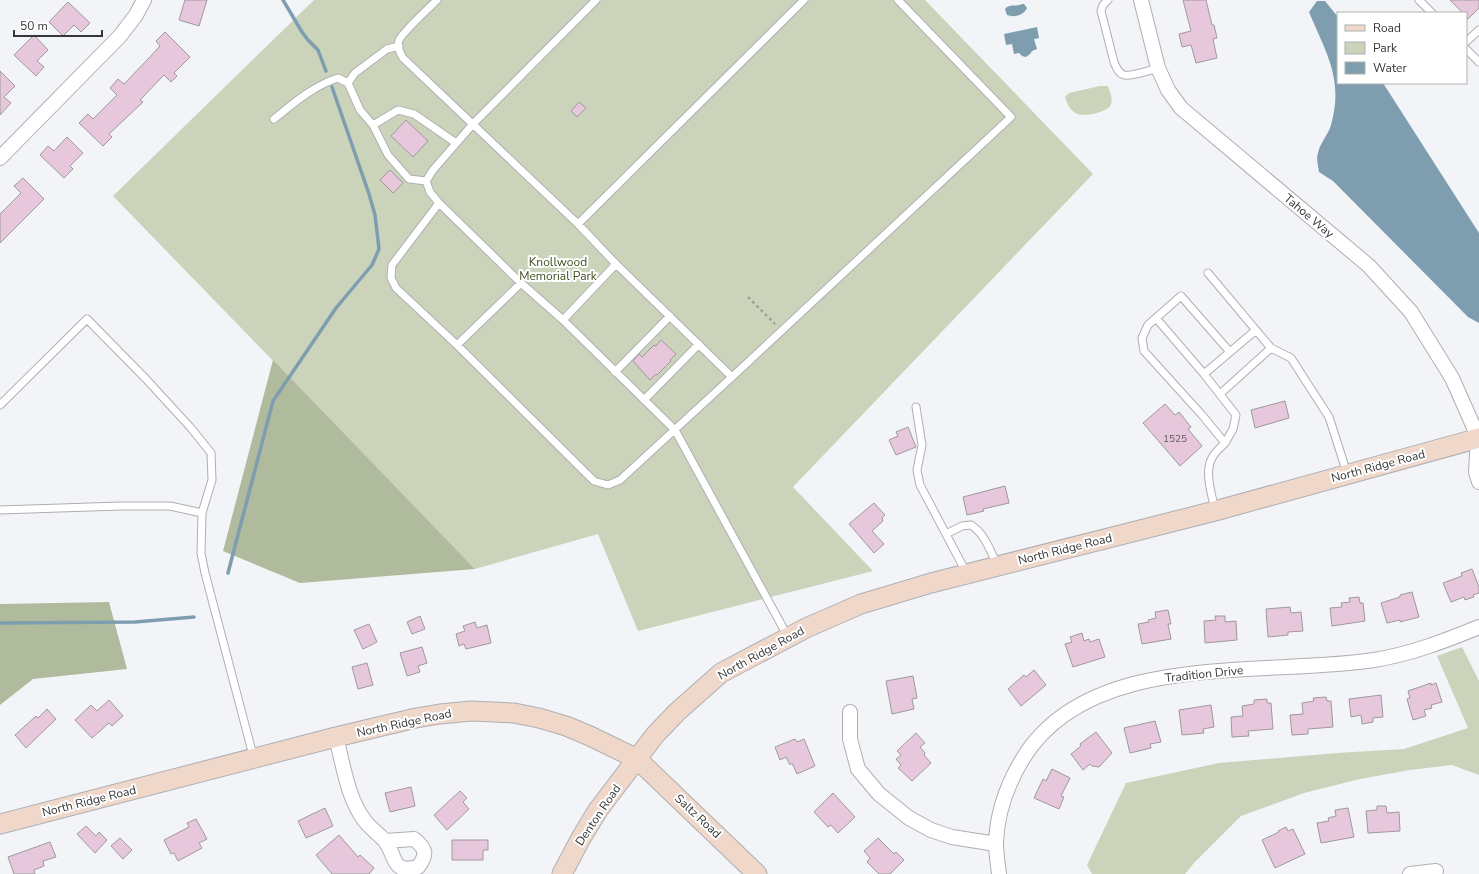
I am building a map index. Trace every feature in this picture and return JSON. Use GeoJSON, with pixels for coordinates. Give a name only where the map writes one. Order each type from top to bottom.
{"type":"FeatureCollection","features":[{"type":"Feature","properties":{"kind":"street"},"geometry":{"type":"LineString","coordinates":[[0,158],[120,36],[136,15],[144,0]]}},
{"type":"Feature","properties":{"kind":"street","name":"Tahoe Way"},"geometry":{"type":"LineString","coordinates":[[1140,0],[1158,68],[1168,90],[1181,108],[1369,266],[1411,312],[1452,378],[1479,439]]}},
{"type":"Feature","properties":{"kind":"street"},"geometry":{"type":"LineString","coordinates":[[1479,439],[1476,472],[1479,482]]}},
{"type":"Feature","properties":{"kind":"street","name":"North Ridge Road"},"geometry":{"type":"LineString","coordinates":[[0,824],[336,737],[440,714],[471,711],[514,713],[539,718],[566,726],[590,736],[637,759],[655,735],[677,712],[721,673],[788,637],[833,615],[861,604],[931,583],[1216,510],[1479,439]]}},
{"type":"Feature","properties":{"kind":"street","name":"Tradition Drive"},"geometry":{"type":"LineString","coordinates":[[999,874],[996,844],[1001,809],[1005,793],[1011,779],[1026,752],[1035,741],[1052,725],[1078,707],[1097,697],[1124,687],[1164,677],[1196,673],[1344,664],[1374,660],[1422,649],[1479,627]]}},
{"type":"Feature","properties":{"kind":"street"},"geometry":{"type":"LineString","coordinates":[[850,712],[850,739],[858,770],[879,794],[909,818],[931,830],[952,837],[996,844]]}},
{"type":"Feature","properties":{"kind":"street"},"geometry":{"type":"LineString","coordinates":[[336,737],[354,801],[365,822],[385,841]]}},
{"type":"Feature","properties":{"kind":"street","name":"Denton Road"},"geometry":{"type":"LineString","coordinates":[[562,874],[598,810],[637,759]]}},
{"type":"Feature","properties":{"kind":"street","name":"Saltz Road"},"geometry":{"type":"LineString","coordinates":[[637,759],[758,874]]}},
{"type":"Feature","properties":{"kind":"street"},"geometry":{"type":"LineString","coordinates":[[1410,874],[1436,871]]}},
{"type":"Feature","properties":{"kind":"lane"},"geometry":{"type":"LineString","coordinates":[[437,0],[399,40],[399,52],[403,58],[578,224],[616,264],[732,377]]}},
{"type":"Feature","properties":{"kind":"lane"},"geometry":{"type":"LineString","coordinates":[[426,181],[473,124],[596,0]]}},
{"type":"Feature","properties":{"kind":"lane"},"geometry":{"type":"LineString","coordinates":[[578,224],[804,0]]}},
{"type":"Feature","properties":{"kind":"lane"},"geometry":{"type":"LineString","coordinates":[[440,203],[392,265],[392,278],[396,288],[457,345],[594,481],[608,484],[620,480],[1011,117],[898,0]]}},
{"type":"Feature","properties":{"kind":"lane"},"geometry":{"type":"LineString","coordinates":[[1108,0],[1101,11],[1114,62],[1118,70],[1124,74],[1130,75],[1158,68]]}},
{"type":"Feature","properties":{"kind":"lane"},"geometry":{"type":"LineString","coordinates":[[1419,0],[1431,12]]}},
{"type":"Feature","properties":{"kind":"lane"},"geometry":{"type":"LineString","coordinates":[[1467,41],[1479,30]]}},
{"type":"Feature","properties":{"kind":"lane"},"geometry":{"type":"LineString","coordinates":[[348,83],[355,74],[387,49],[399,46]]}},
{"type":"Feature","properties":{"kind":"lane"},"geometry":{"type":"LineString","coordinates":[[1467,50],[1479,62]]}},
{"type":"Feature","properties":{"kind":"lane"},"geometry":{"type":"LineString","coordinates":[[274,119],[303,96],[324,82],[338,78],[348,83],[360,110],[373,125],[388,155],[409,179],[426,181]]}},
{"type":"Feature","properties":{"kind":"lane"},"geometry":{"type":"LineString","coordinates":[[373,125],[398,110],[414,114],[456,143]]}},
{"type":"Feature","properties":{"kind":"lane"},"geometry":{"type":"LineString","coordinates":[[426,181],[430,192],[440,203],[521,283],[563,320],[675,430],[788,637]]}},
{"type":"Feature","properties":{"kind":"lane"},"geometry":{"type":"LineString","coordinates":[[563,320],[616,264]]}},
{"type":"Feature","properties":{"kind":"lane"},"geometry":{"type":"LineString","coordinates":[[1208,273],[1271,348],[1290,358],[1329,417],[1347,474]]}},
{"type":"Feature","properties":{"kind":"lane"},"geometry":{"type":"LineString","coordinates":[[457,345],[521,283]]}},
{"type":"Feature","properties":{"kind":"lane"},"geometry":{"type":"LineString","coordinates":[[1225,443],[1202,415],[1144,351],[1142,338],[1148,325],[1181,296],[1230,352]]}},
{"type":"Feature","properties":{"kind":"lane"},"geometry":{"type":"LineString","coordinates":[[615,372],[670,316]]}},
{"type":"Feature","properties":{"kind":"lane"},"geometry":{"type":"LineString","coordinates":[[1156,318],[1204,374],[1236,415],[1235,430],[1212,458],[1209,465],[1209,476],[1216,510]]}},
{"type":"Feature","properties":{"kind":"lane"},"geometry":{"type":"LineString","coordinates":[[0,405],[87,319],[146,379],[181,417],[211,453],[212,480],[202,513],[201,553],[254,759]]}},
{"type":"Feature","properties":{"kind":"lane"},"geometry":{"type":"LineString","coordinates":[[1204,374],[1256,330]]}},
{"type":"Feature","properties":{"kind":"lane"},"geometry":{"type":"LineString","coordinates":[[644,400],[699,344]]}},
{"type":"Feature","properties":{"kind":"lane"},"geometry":{"type":"LineString","coordinates":[[1220,394],[1271,348]]}},
{"type":"Feature","properties":{"kind":"lane"},"geometry":{"type":"LineString","coordinates":[[916,407],[922,445],[917,470],[920,485],[967,574]]}},
{"type":"Feature","properties":{"kind":"lane"},"geometry":{"type":"LineString","coordinates":[[0,510],[170,506],[202,513]]}},
{"type":"Feature","properties":{"kind":"lane"},"geometry":{"type":"LineString","coordinates":[[946,534],[962,526],[971,525],[978,530],[985,539],[997,566]]}},
{"type":"Feature","properties":{"kind":"path"},"geometry":{"type":"LineString","coordinates":[[748,297],[782,331]]}},
{"type":"Feature","properties":{"kind":"green space","name":"Knollwood Memorial Park"},"geometry":{"type":"Polygon","coordinates":[[[314,0],[925,0],[1093,174],[793,487],[873,571],[638,631],[598,534],[475,569],[113,196],[314,0]]]}},
{"type":"Feature","properties":{"kind":"green space"},"geometry":{"type":"Polygon","coordinates":[[[1100,86],[1108,86],[1112,100],[1109,107],[1102,111],[1086,115],[1081,115],[1073,111],[1065,97],[1069,93],[1100,86]]]}},
{"type":"Feature","properties":{"kind":"green space"},"geometry":{"type":"Polygon","coordinates":[[[273,360],[475,569],[300,583],[223,551],[273,360]]]}},
{"type":"Feature","properties":{"kind":"green space"},"geometry":{"type":"Polygon","coordinates":[[[109,602],[127,669],[33,679],[0,705],[0,604],[109,602]]]}},
{"type":"Feature","properties":{"kind":"green space"},"geometry":{"type":"Polygon","coordinates":[[[1462,647],[1479,681],[1479,775],[1452,765],[1410,770],[1360,779],[1304,793],[1241,816],[1185,874],[1092,874],[1087,865],[1126,783],[1219,763],[1404,749],[1468,728],[1437,656],[1462,647]]]}},
{"type":"Feature","properties":{"kind":"water"},"geometry":{"type":"Polygon","coordinates":[[[1317,1],[1325,1],[1337,16],[1337,84],[1384,84],[1479,233],[1479,323],[1468,317],[1333,181],[1319,172],[1317,155],[1331,125],[1335,94],[1334,80],[1327,54],[1309,12],[1317,1]]]}},
{"type":"Feature","properties":{"kind":"water"},"geometry":{"type":"Polygon","coordinates":[[[1024,4],[1027,8],[1024,12],[1016,16],[1007,15],[1005,9],[1007,7],[1024,4]]]}},
{"type":"Feature","properties":{"kind":"water"},"geometry":{"type":"Polygon","coordinates":[[[1037,27],[1039,38],[1034,39],[1037,49],[1032,51],[1026,57],[1019,53],[1014,54],[1012,44],[1006,45],[1004,34],[1037,27]]]}},
{"type":"Feature","properties":{"kind":"building"},"geometry":{"type":"Polygon","coordinates":[[[185,0],[207,0],[199,26],[179,20],[185,0]]]}},
{"type":"Feature","properties":{"kind":"building"},"geometry":{"type":"Polygon","coordinates":[[[1183,0],[1206,0],[1217,38],[1213,39],[1217,58],[1196,63],[1191,45],[1182,47],[1179,34],[1191,31],[1183,0]]]}},
{"type":"Feature","properties":{"kind":"building"},"geometry":{"type":"Polygon","coordinates":[[[1450,0],[1479,0],[1479,8],[1468,19],[1467,12],[1462,12],[1450,0]]]}},
{"type":"Feature","properties":{"kind":"building"},"geometry":{"type":"Polygon","coordinates":[[[68,2],[90,23],[81,32],[74,25],[63,36],[49,22],[68,2]]]}},
{"type":"Feature","properties":{"kind":"building"},"geometry":{"type":"Polygon","coordinates":[[[165,32],[190,57],[174,73],[177,76],[171,82],[164,75],[140,100],[143,102],[109,134],[112,137],[103,146],[79,123],[88,114],[93,119],[117,95],[110,88],[118,79],[124,84],[160,46],[156,41],[165,32]]]}},
{"type":"Feature","properties":{"kind":"building"},"geometry":{"type":"Polygon","coordinates":[[[34,35],[48,50],[37,61],[44,67],[36,76],[14,55],[34,35]]]}},
{"type":"Feature","properties":{"kind":"building"},"geometry":{"type":"Polygon","coordinates":[[[0,71],[15,86],[4,97],[11,103],[0,115],[0,71]]]}},
{"type":"Feature","properties":{"kind":"building"},"geometry":{"type":"Polygon","coordinates":[[[579,102],[586,108],[577,117],[571,111],[579,102]]]}},
{"type":"Feature","properties":{"kind":"building"},"geometry":{"type":"Polygon","coordinates":[[[406,120],[428,141],[413,157],[391,136],[406,120]]]}},
{"type":"Feature","properties":{"kind":"building"},"geometry":{"type":"Polygon","coordinates":[[[67,137],[83,153],[70,166],[73,169],[64,178],[40,155],[48,146],[54,151],[67,137]]]}},
{"type":"Feature","properties":{"kind":"building"},"geometry":{"type":"Polygon","coordinates":[[[390,170],[403,183],[393,193],[380,180],[390,170]]]}},
{"type":"Feature","properties":{"kind":"building"},"geometry":{"type":"Polygon","coordinates":[[[23,178],[44,199],[0,243],[0,214],[21,193],[14,186],[23,178]]]}},
{"type":"Feature","properties":{"kind":"building"},"geometry":{"type":"Polygon","coordinates":[[[661,340],[676,354],[657,375],[656,374],[650,380],[633,361],[639,354],[642,357],[661,340]]]}},
{"type":"Feature","properties":{"kind":"building"},"geometry":{"type":"Polygon","coordinates":[[[1285,401],[1289,418],[1255,428],[1251,410],[1285,401]]]}},
{"type":"Feature","properties":{"kind":"building"},"geometry":{"type":"Polygon","coordinates":[[[1165,404],[1175,415],[1179,412],[1191,427],[1188,429],[1202,446],[1180,466],[1143,423],[1165,404]]]}},
{"type":"Feature","properties":{"kind":"building"},"geometry":{"type":"Polygon","coordinates":[[[908,427],[916,447],[896,455],[889,440],[898,436],[896,432],[908,427]]]}},
{"type":"Feature","properties":{"kind":"building"},"geometry":{"type":"Polygon","coordinates":[[[1005,486],[1009,503],[983,509],[984,511],[967,515],[963,497],[1005,486]]]}},
{"type":"Feature","properties":{"kind":"building"},"geometry":{"type":"Polygon","coordinates":[[[874,503],[885,515],[882,518],[883,521],[872,531],[884,544],[874,553],[849,524],[874,503]]]}},
{"type":"Feature","properties":{"kind":"building"},"geometry":{"type":"Polygon","coordinates":[[[1472,569],[1479,587],[1479,593],[1473,595],[1474,597],[1465,600],[1464,597],[1451,602],[1443,583],[1462,576],[1461,573],[1472,569]]]}},
{"type":"Feature","properties":{"kind":"building"},"geometry":{"type":"Polygon","coordinates":[[[1412,592],[1419,617],[1400,622],[1400,620],[1387,623],[1381,603],[1412,592]]]}},
{"type":"Feature","properties":{"kind":"building"},"geometry":{"type":"Polygon","coordinates":[[[1359,597],[1360,603],[1363,603],[1365,621],[1332,626],[1330,608],[1342,607],[1341,603],[1350,602],[1349,598],[1359,597]]]}},
{"type":"Feature","properties":{"kind":"building"},"geometry":{"type":"Polygon","coordinates":[[[1290,607],[1291,613],[1301,612],[1303,631],[1288,632],[1288,635],[1268,637],[1266,609],[1290,607]]]}},
{"type":"Feature","properties":{"kind":"building"},"geometry":{"type":"Polygon","coordinates":[[[1168,610],[1171,624],[1168,624],[1171,639],[1142,644],[1138,624],[1149,622],[1148,620],[1156,618],[1155,612],[1168,610]]]}},
{"type":"Feature","properties":{"kind":"building"},"geometry":{"type":"Polygon","coordinates":[[[420,616],[425,629],[412,634],[407,622],[420,616]]]}},
{"type":"Feature","properties":{"kind":"building"},"geometry":{"type":"Polygon","coordinates":[[[1215,616],[1225,616],[1225,622],[1236,621],[1237,640],[1205,643],[1204,621],[1216,620],[1215,616]]]}},
{"type":"Feature","properties":{"kind":"building"},"geometry":{"type":"Polygon","coordinates":[[[475,622],[477,628],[487,625],[491,643],[466,649],[464,644],[459,646],[456,634],[465,631],[463,626],[475,622]]]}},
{"type":"Feature","properties":{"kind":"building"},"geometry":{"type":"Polygon","coordinates":[[[369,624],[377,642],[363,649],[354,630],[369,624]]]}},
{"type":"Feature","properties":{"kind":"building"},"geometry":{"type":"Polygon","coordinates":[[[1082,633],[1084,641],[1089,639],[1090,642],[1099,639],[1105,657],[1073,667],[1065,644],[1072,642],[1070,637],[1082,633]]]}},
{"type":"Feature","properties":{"kind":"building"},"geometry":{"type":"Polygon","coordinates":[[[422,647],[427,663],[418,666],[420,672],[407,676],[400,653],[422,647]]]}},
{"type":"Feature","properties":{"kind":"building"},"geometry":{"type":"Polygon","coordinates":[[[367,663],[373,685],[358,689],[352,667],[367,663]]]}},
{"type":"Feature","properties":{"kind":"building"},"geometry":{"type":"Polygon","coordinates":[[[1034,670],[1046,685],[1021,706],[1008,689],[1024,675],[1026,677],[1034,670]]]}},
{"type":"Feature","properties":{"kind":"building"},"geometry":{"type":"Polygon","coordinates":[[[913,676],[917,698],[912,699],[914,709],[892,714],[886,681],[913,676]]]}},
{"type":"Feature","properties":{"kind":"building"},"geometry":{"type":"Polygon","coordinates":[[[1431,683],[1431,685],[1436,683],[1442,702],[1431,705],[1432,708],[1424,710],[1426,716],[1413,720],[1407,699],[1410,698],[1408,691],[1431,683]]]}},
{"type":"Feature","properties":{"kind":"building"},"geometry":{"type":"Polygon","coordinates":[[[1381,695],[1383,717],[1373,718],[1373,722],[1362,724],[1361,715],[1351,717],[1349,699],[1381,695]]]}},
{"type":"Feature","properties":{"kind":"building"},"geometry":{"type":"Polygon","coordinates":[[[1326,697],[1327,701],[1331,701],[1333,727],[1308,729],[1308,734],[1292,735],[1290,715],[1303,714],[1302,703],[1314,701],[1313,698],[1326,697]]]}},
{"type":"Feature","properties":{"kind":"building"},"geometry":{"type":"Polygon","coordinates":[[[1267,699],[1267,703],[1271,703],[1273,729],[1248,731],[1249,736],[1232,737],[1231,717],[1243,716],[1242,706],[1254,704],[1254,700],[1267,699]]]}},
{"type":"Feature","properties":{"kind":"building"},"geometry":{"type":"Polygon","coordinates":[[[109,700],[123,716],[112,726],[109,723],[92,738],[75,720],[91,705],[97,711],[109,700]]]}},
{"type":"Feature","properties":{"kind":"building"},"geometry":{"type":"Polygon","coordinates":[[[1211,705],[1214,727],[1203,729],[1204,733],[1182,735],[1179,710],[1211,705]]]}},
{"type":"Feature","properties":{"kind":"building"},"geometry":{"type":"Polygon","coordinates":[[[47,709],[56,719],[26,748],[15,735],[36,716],[38,718],[47,709]]]}},
{"type":"Feature","properties":{"kind":"building"},"geometry":{"type":"Polygon","coordinates":[[[1155,721],[1161,742],[1150,744],[1151,748],[1130,753],[1124,728],[1155,721]]]}},
{"type":"Feature","properties":{"kind":"building"},"geometry":{"type":"Polygon","coordinates":[[[1096,732],[1112,753],[1099,767],[1092,766],[1090,764],[1083,770],[1071,754],[1081,746],[1080,744],[1096,732]]]}},
{"type":"Feature","properties":{"kind":"building"},"geometry":{"type":"Polygon","coordinates":[[[916,733],[925,743],[920,747],[925,753],[924,755],[931,763],[912,781],[898,768],[901,765],[896,759],[901,755],[897,751],[916,733]]]}},
{"type":"Feature","properties":{"kind":"building"},"geometry":{"type":"Polygon","coordinates":[[[795,739],[797,742],[804,739],[815,766],[797,774],[792,763],[790,765],[786,757],[780,760],[775,747],[795,739]]]}},
{"type":"Feature","properties":{"kind":"building"},"geometry":{"type":"Polygon","coordinates":[[[1052,769],[1070,778],[1061,796],[1064,797],[1059,809],[1034,798],[1043,779],[1046,781],[1052,769]]]}},
{"type":"Feature","properties":{"kind":"building"},"geometry":{"type":"Polygon","coordinates":[[[411,787],[415,806],[390,812],[385,793],[411,787]]]}},
{"type":"Feature","properties":{"kind":"building"},"geometry":{"type":"Polygon","coordinates":[[[460,791],[467,798],[463,802],[469,809],[447,830],[434,815],[460,791]]]}},
{"type":"Feature","properties":{"kind":"building"},"geometry":{"type":"Polygon","coordinates":[[[833,793],[855,817],[838,833],[831,825],[828,827],[814,812],[833,793]]]}},
{"type":"Feature","properties":{"kind":"building"},"geometry":{"type":"Polygon","coordinates":[[[1377,806],[1386,806],[1387,813],[1399,812],[1400,831],[1368,833],[1366,811],[1377,810],[1377,806]]]}},
{"type":"Feature","properties":{"kind":"building"},"geometry":{"type":"Polygon","coordinates":[[[325,808],[333,826],[306,838],[298,821],[325,808]]]}},
{"type":"Feature","properties":{"kind":"building"},"geometry":{"type":"Polygon","coordinates":[[[1348,808],[1354,837],[1321,843],[1317,823],[1329,821],[1328,818],[1336,816],[1335,810],[1348,808]]]}},
{"type":"Feature","properties":{"kind":"building"},"geometry":{"type":"Polygon","coordinates":[[[196,819],[207,839],[199,843],[202,848],[178,861],[174,853],[171,854],[164,840],[189,827],[187,823],[196,819]]]}},
{"type":"Feature","properties":{"kind":"building"},"geometry":{"type":"Polygon","coordinates":[[[86,826],[96,836],[99,832],[107,840],[95,853],[77,834],[86,826]]]}},
{"type":"Feature","properties":{"kind":"building"},"geometry":{"type":"Polygon","coordinates":[[[1286,827],[1288,831],[1293,829],[1305,854],[1275,868],[1262,840],[1286,827]]]}},
{"type":"Feature","properties":{"kind":"building"},"geometry":{"type":"Polygon","coordinates":[[[339,835],[358,857],[360,855],[374,868],[369,874],[332,874],[316,855],[339,835]]]}},
{"type":"Feature","properties":{"kind":"building"},"geometry":{"type":"Polygon","coordinates":[[[120,838],[132,850],[123,859],[111,846],[120,838]]]}},
{"type":"Feature","properties":{"kind":"building"},"geometry":{"type":"Polygon","coordinates":[[[878,838],[894,854],[896,852],[904,860],[890,874],[879,874],[867,862],[870,858],[864,851],[878,838]]]}},
{"type":"Feature","properties":{"kind":"building"},"geometry":{"type":"Polygon","coordinates":[[[452,840],[488,840],[488,850],[483,850],[483,860],[452,860],[452,840]]]}},
{"type":"Feature","properties":{"kind":"building"},"geometry":{"type":"Polygon","coordinates":[[[50,842],[56,857],[43,861],[44,866],[34,870],[35,874],[14,874],[8,857],[50,842]]]}},
{"type":"Feature","properties":{"kind":"waterway"},"geometry":{"type":"LineString","coordinates":[[283,0],[302,32],[318,50],[326,71]]}},
{"type":"Feature","properties":{"kind":"waterway"},"geometry":{"type":"LineString","coordinates":[[228,573],[273,401],[336,308],[372,265],[379,249],[375,215],[369,194],[332,87]]}},
{"type":"Feature","properties":{"kind":"waterway"},"geometry":{"type":"LineString","coordinates":[[0,623],[135,622],[194,617]]}}]}
